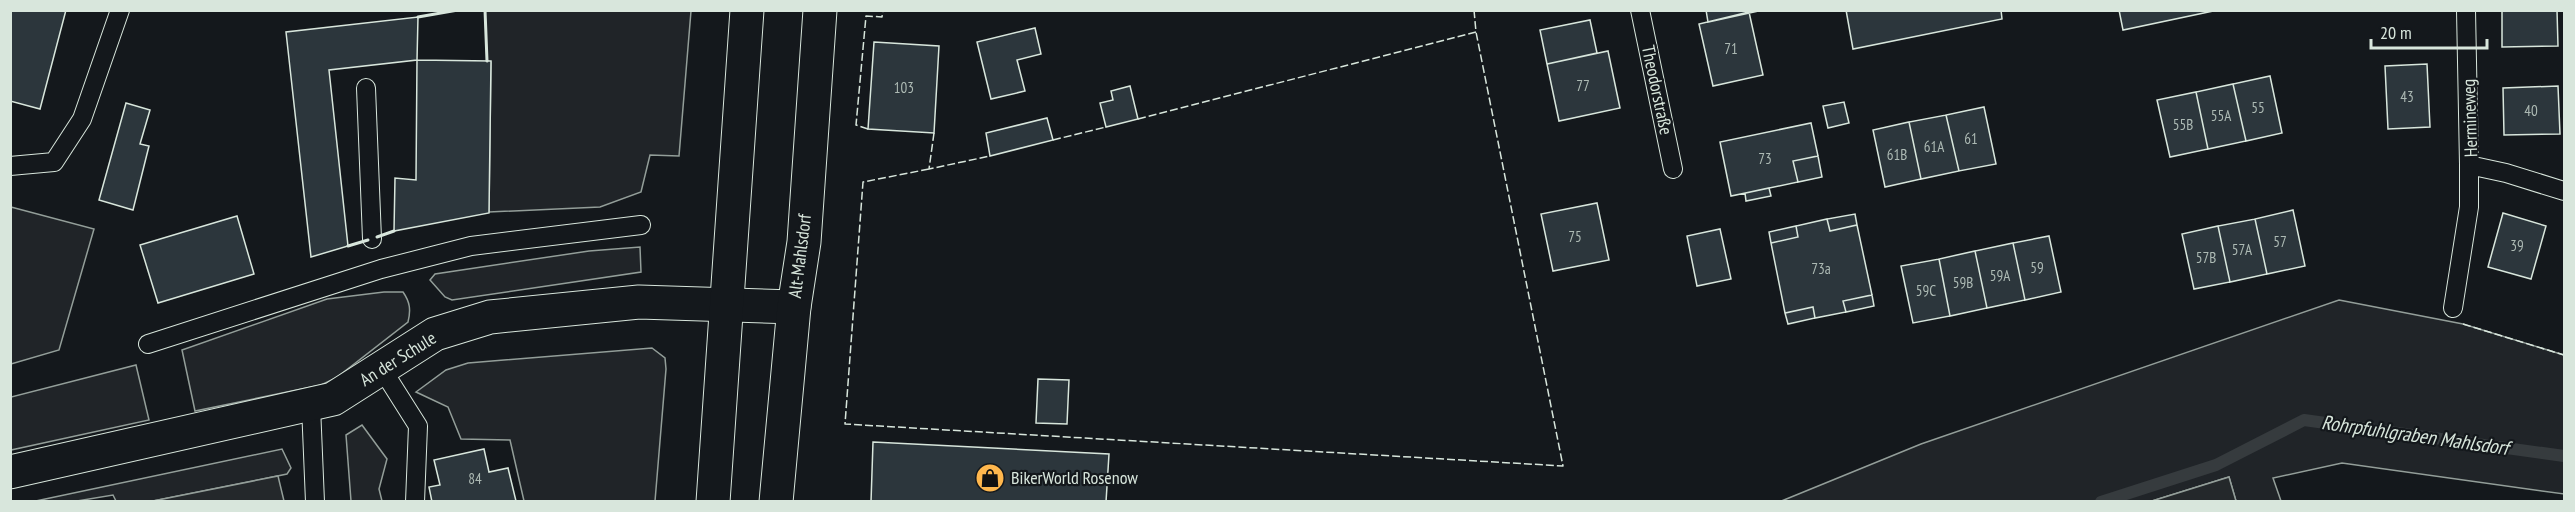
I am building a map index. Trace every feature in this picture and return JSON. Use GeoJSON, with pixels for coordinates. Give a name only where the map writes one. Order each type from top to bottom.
{"type":"FeatureCollection","features":[{"type":"Feature","properties":{"kind":"main road"},"geometry":{"type":"LineString","coordinates":[[713,501],[747,10]]}},
{"type":"Feature","properties":{"kind":"main road","name":"Alt-Mahlsdorf"},"geometry":{"type":"LineString","coordinates":[[777,501],[794,307],[804,242],[820,10]]}},
{"type":"Feature","properties":{"kind":"main road","name":"An der Schule"},"geometry":{"type":"LineString","coordinates":[[10,472],[311,406],[333,399],[435,334],[490,317],[639,302],[794,307]]}},
{"type":"Feature","properties":{"kind":"lane"},"geometry":{"type":"LineString","coordinates":[[10,166],[54,162],[82,119],[120,10]]}},
{"type":"Feature","properties":{"kind":"lane","name":"Theodorstraße"},"geometry":{"type":"LineString","coordinates":[[1640,10],[1673,169]]}},
{"type":"Feature","properties":{"kind":"lane","name":"Hermineweg"},"geometry":{"type":"LineString","coordinates":[[2466,10],[2469,165],[2506,173],[2565,191]]}},
{"type":"Feature","properties":{"kind":"lane"},"geometry":{"type":"LineString","coordinates":[[366,88],[372,239]]}},
{"type":"Feature","properties":{"kind":"lane"},"geometry":{"type":"LineString","coordinates":[[2453,308],[2469,207],[2469,165]]}},
{"type":"Feature","properties":{"kind":"lane"},"geometry":{"type":"LineString","coordinates":[[148,344],[371,272],[450,251],[471,246],[641,225]]}},
{"type":"Feature","properties":{"kind":"lane"},"geometry":{"type":"LineString","coordinates":[[382,369],[418,426],[416,501]]}},
{"type":"Feature","properties":{"kind":"lane"},"geometry":{"type":"LineString","coordinates":[[311,406],[315,501]]}},
{"type":"Feature","properties":{"kind":"shaded area"},"geometry":{"type":"Polygon","coordinates":[[[485,11],[691,11],[679,156],[650,155],[641,192],[600,207],[489,212],[491,62],[487,61],[485,11]]]}},
{"type":"Feature","properties":{"kind":"shaded area"},"geometry":{"type":"Polygon","coordinates":[[[11,207],[94,229],[59,350],[11,364],[11,207]]]}},
{"type":"Feature","properties":{"kind":"shaded area"},"geometry":{"type":"Polygon","coordinates":[[[640,247],[641,272],[452,300],[445,297],[430,280],[435,274],[589,251],[640,247]]]}},
{"type":"Feature","properties":{"kind":"shaded area"},"geometry":{"type":"Polygon","coordinates":[[[403,292],[409,306],[408,322],[336,378],[321,385],[195,411],[182,350],[327,299],[403,292]]]}},
{"type":"Feature","properties":{"kind":"shaded area"},"geometry":{"type":"Polygon","coordinates":[[[2339,300],[2463,324],[2564,355],[2564,494],[2342,463],[2273,478],[2281,501],[2236,501],[2229,477],[2152,501],[1779,502],[1921,444],[2339,300]]]}},
{"type":"Feature","properties":{"kind":"shaded area"},"geometry":{"type":"Polygon","coordinates":[[[652,348],[665,358],[666,369],[655,501],[524,501],[510,440],[461,439],[448,407],[416,392],[446,370],[468,363],[652,348]]]}},
{"type":"Feature","properties":{"kind":"shaded area"},"geometry":{"type":"Polygon","coordinates":[[[136,365],[149,420],[11,450],[11,397],[136,365]]]}},
{"type":"Feature","properties":{"kind":"shaded area"},"geometry":{"type":"Polygon","coordinates":[[[362,425],[387,459],[379,489],[382,501],[351,501],[346,435],[362,425]]]}},
{"type":"Feature","properties":{"kind":"shaded area"},"geometry":{"type":"Polygon","coordinates":[[[282,449],[291,468],[287,474],[153,501],[116,501],[113,495],[77,501],[31,502],[282,449]]]}},
{"type":"Feature","properties":{"kind":"shaded area"},"geometry":{"type":"Polygon","coordinates":[[[278,476],[284,501],[153,501],[278,476]]]}},
{"type":"Feature","properties":{"kind":"shaded area"},"geometry":{"type":"Polygon","coordinates":[[[2229,477],[2236,501],[2152,501],[2229,477]]]}},
{"type":"Feature","properties":{"kind":"building"},"geometry":{"type":"Polygon","coordinates":[[[10,10],[66,10],[40,109],[10,101],[10,10]]]}},
{"type":"Feature","properties":{"kind":"building"},"geometry":{"type":"Polygon","coordinates":[[[1706,10],[1759,10],[1759,11],[1708,22],[1706,10]]]}},
{"type":"Feature","properties":{"kind":"building"},"geometry":{"type":"Polygon","coordinates":[[[1846,10],[2001,10],[2002,19],[1853,49],[1846,10]]]}},
{"type":"Feature","properties":{"kind":"building"},"geometry":{"type":"Polygon","coordinates":[[[2119,10],[2218,10],[2123,30],[2119,10]]]}},
{"type":"Feature","properties":{"kind":"building"},"geometry":{"type":"Polygon","coordinates":[[[2502,10],[2557,10],[2558,46],[2502,47],[2502,10]]]}},
{"type":"Feature","properties":{"kind":"building"},"geometry":{"type":"Polygon","coordinates":[[[1749,12],[1763,75],[1713,86],[1699,24],[1749,12]]]}},
{"type":"Feature","properties":{"kind":"building"},"geometry":{"type":"Polygon","coordinates":[[[418,17],[417,60],[329,70],[348,246],[311,257],[286,32],[418,17]]]}},
{"type":"Feature","properties":{"kind":"building"},"geometry":{"type":"Polygon","coordinates":[[[1590,20],[1597,53],[1547,64],[1540,30],[1590,20]]]}},
{"type":"Feature","properties":{"kind":"building"},"geometry":{"type":"Polygon","coordinates":[[[1035,28],[1041,54],[1017,60],[1025,91],[991,99],[977,42],[1035,28]]]}},
{"type":"Feature","properties":{"kind":"building"},"geometry":{"type":"Polygon","coordinates":[[[874,42],[939,46],[934,133],[868,129],[874,42]]]}},
{"type":"Feature","properties":{"kind":"building"},"geometry":{"type":"Polygon","coordinates":[[[1608,51],[1620,108],[1559,121],[1547,64],[1608,51]]]}},
{"type":"Feature","properties":{"kind":"building"},"geometry":{"type":"Polygon","coordinates":[[[417,60],[491,61],[489,213],[394,231],[395,178],[416,180],[417,60]]]}},
{"type":"Feature","properties":{"kind":"building"},"geometry":{"type":"Polygon","coordinates":[[[2427,64],[2430,127],[2388,129],[2385,66],[2427,64]]]}},
{"type":"Feature","properties":{"kind":"building"},"geometry":{"type":"Polygon","coordinates":[[[2270,76],[2282,133],[2246,141],[2233,84],[2270,76]]]}},
{"type":"Feature","properties":{"kind":"building"},"geometry":{"type":"Polygon","coordinates":[[[2233,84],[2246,141],[2208,149],[2196,92],[2233,84]]]}},
{"type":"Feature","properties":{"kind":"building"},"geometry":{"type":"Polygon","coordinates":[[[1130,86],[1138,119],[1106,127],[1100,103],[1113,100],[1111,91],[1130,86]]]}},
{"type":"Feature","properties":{"kind":"building"},"geometry":{"type":"Polygon","coordinates":[[[2558,86],[2560,134],[2504,135],[2503,88],[2558,86]]]}},
{"type":"Feature","properties":{"kind":"building"},"geometry":{"type":"Polygon","coordinates":[[[2196,92],[2208,149],[2170,157],[2157,100],[2196,92]]]}},
{"type":"Feature","properties":{"kind":"building"},"geometry":{"type":"Polygon","coordinates":[[[1844,102],[1849,123],[1828,128],[1823,106],[1844,102]]]}},
{"type":"Feature","properties":{"kind":"building"},"geometry":{"type":"Polygon","coordinates":[[[126,103],[150,110],[140,144],[149,146],[133,210],[99,200],[126,103]]]}},
{"type":"Feature","properties":{"kind":"building"},"geometry":{"type":"Polygon","coordinates":[[[1984,107],[1996,164],[1959,171],[1946,115],[1984,107]]]}},
{"type":"Feature","properties":{"kind":"building"},"geometry":{"type":"Polygon","coordinates":[[[1946,115],[1959,171],[1921,179],[1909,122],[1946,115]]]}},
{"type":"Feature","properties":{"kind":"building"},"geometry":{"type":"Polygon","coordinates":[[[1047,118],[1053,140],[990,156],[986,133],[1047,118]]]}},
{"type":"Feature","properties":{"kind":"building"},"geometry":{"type":"Polygon","coordinates":[[[1909,122],[1921,179],[1885,187],[1873,130],[1909,122]]]}},
{"type":"Feature","properties":{"kind":"building"},"geometry":{"type":"Polygon","coordinates":[[[1811,123],[1818,156],[1793,161],[1798,182],[1731,196],[1720,142],[1811,123]]]}},
{"type":"Feature","properties":{"kind":"building"},"geometry":{"type":"Polygon","coordinates":[[[1818,156],[1822,177],[1798,182],[1793,161],[1818,156]]]}},
{"type":"Feature","properties":{"kind":"building"},"geometry":{"type":"Polygon","coordinates":[[[1769,188],[1771,196],[1746,201],[1745,193],[1769,188]]]}},
{"type":"Feature","properties":{"kind":"building"},"geometry":{"type":"Polygon","coordinates":[[[1597,203],[1609,260],[1553,271],[1541,214],[1597,203]]]}},
{"type":"Feature","properties":{"kind":"building"},"geometry":{"type":"Polygon","coordinates":[[[2293,210],[2305,266],[2267,274],[2255,219],[2293,210]]]}},
{"type":"Feature","properties":{"kind":"building"},"geometry":{"type":"Polygon","coordinates":[[[2503,213],[2546,226],[2531,279],[2488,267],[2503,213]]]}},
{"type":"Feature","properties":{"kind":"building"},"geometry":{"type":"Polygon","coordinates":[[[1855,214],[1857,225],[1830,231],[1827,219],[1855,214]]]}},
{"type":"Feature","properties":{"kind":"building"},"geometry":{"type":"Polygon","coordinates":[[[237,216],[254,274],[158,303],[140,245],[237,216]]]}},
{"type":"Feature","properties":{"kind":"building"},"geometry":{"type":"Polygon","coordinates":[[[1827,219],[1830,231],[1857,225],[1872,295],[1843,301],[1846,312],[1815,318],[1813,307],[1785,313],[1771,243],[1798,237],[1796,226],[1827,219]]]}},
{"type":"Feature","properties":{"kind":"building"},"geometry":{"type":"Polygon","coordinates":[[[2255,219],[2267,274],[2230,282],[2218,226],[2255,219]]]}},
{"type":"Feature","properties":{"kind":"building"},"geometry":{"type":"Polygon","coordinates":[[[1796,226],[1798,237],[1771,243],[1769,232],[1796,226]]]}},
{"type":"Feature","properties":{"kind":"building"},"geometry":{"type":"Polygon","coordinates":[[[2218,226],[2230,282],[2194,289],[2182,234],[2218,226]]]}},
{"type":"Feature","properties":{"kind":"building"},"geometry":{"type":"Polygon","coordinates":[[[1720,229],[1731,279],[1697,286],[1687,236],[1720,229]]]}},
{"type":"Feature","properties":{"kind":"building"},"geometry":{"type":"Polygon","coordinates":[[[2049,236],[2061,292],[2025,300],[2013,243],[2049,236]]]}},
{"type":"Feature","properties":{"kind":"building"},"geometry":{"type":"Polygon","coordinates":[[[2013,243],[2025,300],[1987,308],[1975,251],[2013,243]]]}},
{"type":"Feature","properties":{"kind":"building"},"geometry":{"type":"Polygon","coordinates":[[[1975,251],[1987,308],[1950,316],[1939,259],[1975,251]]]}},
{"type":"Feature","properties":{"kind":"building"},"geometry":{"type":"Polygon","coordinates":[[[1939,259],[1950,316],[1913,323],[1901,266],[1939,259]]]}},
{"type":"Feature","properties":{"kind":"building"},"geometry":{"type":"Polygon","coordinates":[[[1872,295],[1874,306],[1846,312],[1843,301],[1872,295]]]}},
{"type":"Feature","properties":{"kind":"building"},"geometry":{"type":"Polygon","coordinates":[[[1813,307],[1815,318],[1788,324],[1785,313],[1813,307]]]}},
{"type":"Feature","properties":{"kind":"building"},"geometry":{"type":"Polygon","coordinates":[[[1038,379],[1069,380],[1067,424],[1036,423],[1038,379]]]}},
{"type":"Feature","properties":{"kind":"building","name":"BikerWorld Rosenow"},"geometry":{"type":"Polygon","coordinates":[[[873,442],[1109,454],[1106,502],[871,502],[873,442]]]}},
{"type":"Feature","properties":{"kind":"building"},"geometry":{"type":"Polygon","coordinates":[[[484,449],[489,472],[508,468],[516,501],[432,502],[429,487],[440,485],[434,460],[484,449]]]}},
{"type":"Feature","properties":{"kind":"waterway","name":"Rohrpfuhlgraben Mahlsdorf"},"geometry":{"type":"LineString","coordinates":[[2101,502],[2216,465],[2304,420],[2564,456]]}},
{"type":"Feature","properties":{"kind":"fence"},"geometry":{"type":"LineString","coordinates":[[868,129],[856,125],[866,16],[882,17],[883,10]]}},
{"type":"Feature","properties":{"kind":"fence"},"geometry":{"type":"LineString","coordinates":[[1138,119],[1476,32],[1474,10]]}},
{"type":"Feature","properties":{"kind":"fence"},"geometry":{"type":"LineString","coordinates":[[929,169],[863,182],[845,424],[1563,466],[1476,32]]}},
{"type":"Feature","properties":{"kind":"fence"},"geometry":{"type":"LineString","coordinates":[[1053,140],[1106,127]]}},
{"type":"Feature","properties":{"kind":"fence"},"geometry":{"type":"LineString","coordinates":[[934,133],[929,169],[990,156]]}},
{"type":"Feature","properties":{"kind":"fence"},"geometry":{"type":"LineString","coordinates":[[2463,324],[2564,355]]}},
{"type":"Feature","properties":{"kind":"wall"},"geometry":{"type":"LineString","coordinates":[[418,17],[458,10]]}},
{"type":"Feature","properties":{"kind":"wall"},"geometry":{"type":"LineString","coordinates":[[485,10],[487,61]]}},
{"type":"Feature","properties":{"kind":"wall"},"geometry":{"type":"LineString","coordinates":[[377,237],[394,231]]}},
{"type":"Feature","properties":{"kind":"wall"},"geometry":{"type":"LineString","coordinates":[[348,246],[368,240]]}},
{"type":"Feature","properties":{"kind":"place","name":"BikerWorld Rosenow"},"geometry":{"type":"Point","coordinates":[990,478]}}]}
